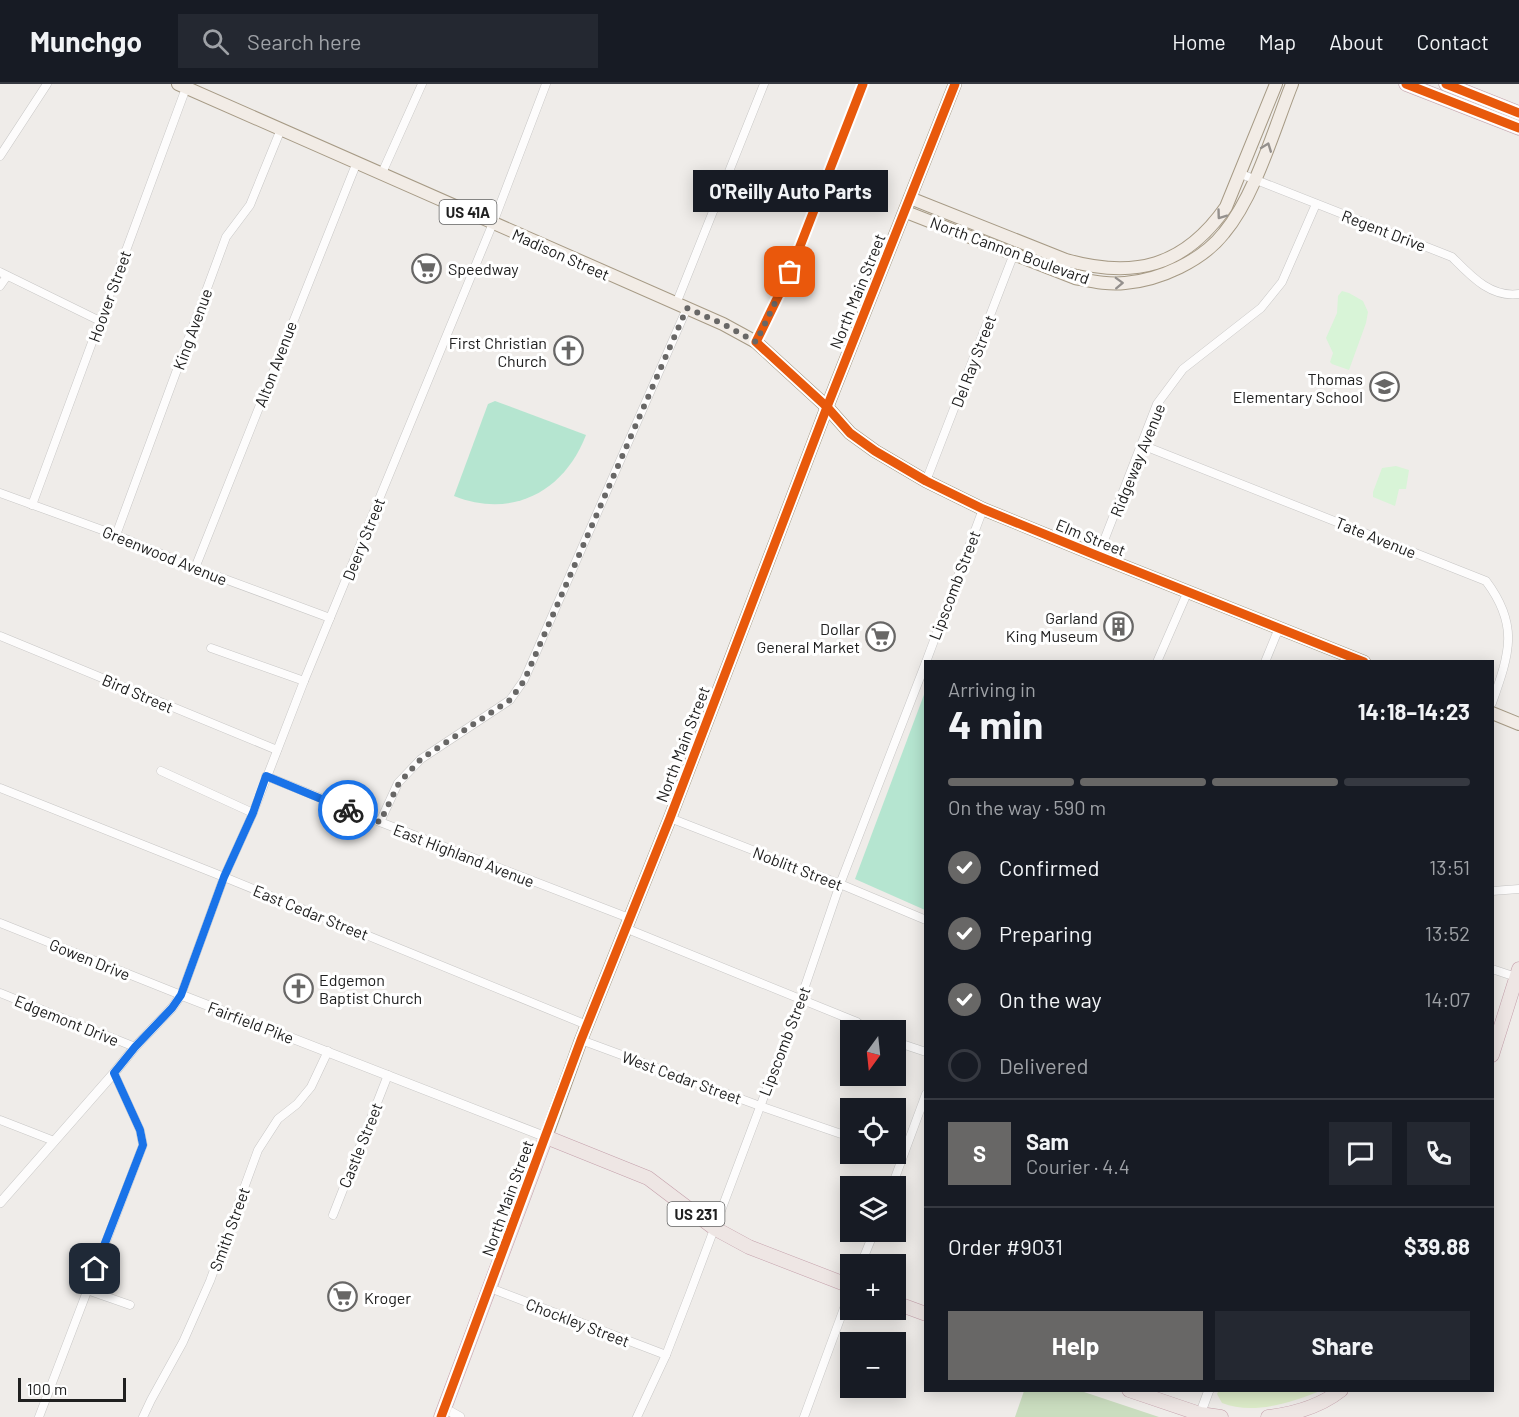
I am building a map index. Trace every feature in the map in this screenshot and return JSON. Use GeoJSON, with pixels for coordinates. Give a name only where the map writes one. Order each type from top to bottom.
{"type":"FeatureCollection","features":[{"type":"Feature","properties":{"kind":"highway"},"geometry":{"type":"LineString","coordinates":[[1406,84],[1519,128]]}},
{"type":"Feature","properties":{"kind":"highway"},"geometry":{"type":"LineString","coordinates":[[1446,84],[1519,113]]}},
{"type":"Feature","properties":{"kind":"highway"},"geometry":{"type":"LineString","coordinates":[[1494,1049],[1518,973]]}},
{"type":"Feature","properties":{"kind":"highway","name":"US 231"},"geometry":{"type":"LineString","coordinates":[[546,1137],[648,1178],[714,1228],[749,1247],[840,1282]]}},
{"type":"Feature","properties":{"kind":"highway","name":"North Main Street"},"geometry":{"type":"LineString","coordinates":[[442,1413],[546,1137]]}},
{"type":"Feature","properties":{"kind":"highway"},"geometry":{"type":"LineString","coordinates":[[906,1307],[924,1313]]}},
{"type":"Feature","properties":{"kind":"highway"},"geometry":{"type":"LineString","coordinates":[[1135,1392],[1200,1415],[1221,1417]]}},
{"type":"Feature","properties":{"kind":"highway"},"geometry":{"type":"LineString","coordinates":[[1268,1417],[1287,1415],[1330,1399],[1339,1392]]}},
{"type":"Feature","properties":{"kind":"main road","name":"North Main Street"},"geometry":{"type":"LineString","coordinates":[[546,1137],[581,1040],[670,818],[827,407],[955,84]]}},
{"type":"Feature","properties":{"kind":"main road","name":"North Cannon Boulevard"},"geometry":{"type":"LineString","coordinates":[[910,198],[1066,260],[1092,267],[1124,270],[1154,264],[1173,256],[1195,242],[1216,222],[1226,207],[1241,174],[1276,84]]}},
{"type":"Feature","properties":{"kind":"main road","name":"North Cannon Boulevard"},"geometry":{"type":"LineString","coordinates":[[906,212],[1075,278],[1095,282],[1126,283],[1159,276],[1181,266],[1217,242],[1238,213],[1255,179],[1292,84]]}},
{"type":"Feature","properties":{"kind":"main road","name":"Madison Street"},"geometry":{"type":"LineString","coordinates":[[182,86],[723,324],[756,342],[827,407]]}},
{"type":"Feature","properties":{"kind":"main road","name":"Elm Street"},"geometry":{"type":"LineString","coordinates":[[827,407],[850,433],[875,451],[926,481],[983,509],[1359,660]]}},
{"type":"Feature","properties":{"kind":"main road"},"geometry":{"type":"LineString","coordinates":[[1494,714],[1519,724]]}},
{"type":"Feature","properties":{"kind":"street"},"geometry":{"type":"LineString","coordinates":[[0,156],[47,84]]}},
{"type":"Feature","properties":{"kind":"street"},"geometry":{"type":"LineString","coordinates":[[382,174],[422,84]]}},
{"type":"Feature","properties":{"kind":"street","name":"Deery Street"},"geometry":{"type":"LineString","coordinates":[[181,995],[224,877],[253,813],[304,681],[493,223],[546,84]]}},
{"type":"Feature","properties":{"kind":"street"},"geometry":{"type":"LineString","coordinates":[[380,822],[399,783],[421,759],[510,700],[524,681],[681,306],[764,84]]}},
{"type":"Feature","properties":{"kind":"street"},"geometry":{"type":"LineString","coordinates":[[756,342],[790,272],[863,84]]}},
{"type":"Feature","properties":{"kind":"street","name":"Hoover Street"},"geometry":{"type":"LineString","coordinates":[[32,505],[100,321],[182,86]]}},
{"type":"Feature","properties":{"kind":"street","name":"King Avenue"},"geometry":{"type":"LineString","coordinates":[[116,535],[226,237],[250,205],[281,129]]}},
{"type":"Feature","properties":{"kind":"street","name":"Alton Avenue"},"geometry":{"type":"LineString","coordinates":[[195,568],[357,162]]}},
{"type":"Feature","properties":{"kind":"street","name":"Regent Drive"},"geometry":{"type":"LineString","coordinates":[[1241,174],[1452,257],[1492,292],[1519,294]]}},
{"type":"Feature","properties":{"kind":"street","name":"Ridgeway Avenue"},"geometry":{"type":"LineString","coordinates":[[1098,556],[1157,404],[1183,369],[1261,308],[1282,282],[1316,204]]}},
{"type":"Feature","properties":{"kind":"street","name":"Del Ray Street"},"geometry":{"type":"LineString","coordinates":[[926,481],[1019,241]]}},
{"type":"Feature","properties":{"kind":"street"},"geometry":{"type":"LineString","coordinates":[[0,286],[3,274],[100,321]]}},
{"type":"Feature","properties":{"kind":"street","name":"Tate Avenue"},"geometry":{"type":"LineString","coordinates":[[1142,445],[1485,581],[1498,594],[1512,618],[1514,637],[1494,697]]}},
{"type":"Feature","properties":{"kind":"street","name":"Greenwood Avenue"},"geometry":{"type":"LineString","coordinates":[[0,492],[330,618]]}},
{"type":"Feature","properties":{"kind":"street","name":"Lipscomb Street"},"geometry":{"type":"LineString","coordinates":[[927,660],[983,509]]}},
{"type":"Feature","properties":{"kind":"street"},"geometry":{"type":"LineString","coordinates":[[1158,660],[1188,591]]}},
{"type":"Feature","properties":{"kind":"street"},"geometry":{"type":"LineString","coordinates":[[1265,660],[1279,628]]}},
{"type":"Feature","properties":{"kind":"street","name":"Bird Street"},"geometry":{"type":"LineString","coordinates":[[0,636],[276,750]]}},
{"type":"Feature","properties":{"kind":"street"},"geometry":{"type":"LineString","coordinates":[[211,648],[304,681]]}},
{"type":"Feature","properties":{"kind":"street","name":"Lipscomb Street"},"geometry":{"type":"LineString","coordinates":[[638,1417],[666,1355],[801,998],[840,884],[924,667]]}},
{"type":"Feature","properties":{"kind":"street"},"geometry":{"type":"LineString","coordinates":[[161,771],[253,813]]}},
{"type":"Feature","properties":{"kind":"street","name":"East Highland Avenue"},"geometry":{"type":"LineString","coordinates":[[266,776],[627,923],[852,1020]]}},
{"type":"Feature","properties":{"kind":"street","name":"East Cedar Street"},"geometry":{"type":"LineString","coordinates":[[0,788],[587,1025]]}},
{"type":"Feature","properties":{"kind":"street","name":"Noblitt Street"},"geometry":{"type":"LineString","coordinates":[[670,818],[924,919]]}},
{"type":"Feature","properties":{"kind":"street"},"geometry":{"type":"LineString","coordinates":[[1494,891],[1519,889]]}},
{"type":"Feature","properties":{"kind":"street","name":"Gowen Drive"},"geometry":{"type":"LineString","coordinates":[[0,922],[181,995]]}},
{"type":"Feature","properties":{"kind":"street"},"geometry":{"type":"LineString","coordinates":[[1494,969],[1518,973]]}},
{"type":"Feature","properties":{"kind":"street","name":"Edgemont Drive"},"geometry":{"type":"LineString","coordinates":[[0,993],[135,1047]]}},
{"type":"Feature","properties":{"kind":"street"},"geometry":{"type":"LineString","coordinates":[[0,1203],[181,995]]}},
{"type":"Feature","properties":{"kind":"street","name":"Fairfield Pike"},"geometry":{"type":"LineString","coordinates":[[181,995],[546,1137]]}},
{"type":"Feature","properties":{"kind":"street","name":"West Cedar Street"},"geometry":{"type":"LineString","coordinates":[[581,1040],[840,1134]]}},
{"type":"Feature","properties":{"kind":"street"},"geometry":{"type":"LineString","coordinates":[[906,1045],[924,1051]]}},
{"type":"Feature","properties":{"kind":"street","name":"Smith Street"},"geometry":{"type":"LineString","coordinates":[[143,1417],[183,1342],[210,1281],[258,1150],[278,1119],[297,1104],[311,1087],[328,1051]]}},
{"type":"Feature","properties":{"kind":"street"},"geometry":{"type":"LineString","coordinates":[[39,1417],[143,1145],[140,1130],[114,1073]]}},
{"type":"Feature","properties":{"kind":"street","name":"Castle Street"},"geometry":{"type":"LineString","coordinates":[[333,1215],[388,1075]]}},
{"type":"Feature","properties":{"kind":"street"},"geometry":{"type":"LineString","coordinates":[[906,1149],[924,1100]]}},
{"type":"Feature","properties":{"kind":"street"},"geometry":{"type":"LineString","coordinates":[[0,1120],[54,1141]]}},
{"type":"Feature","properties":{"kind":"street","name":"Chockley Street"},"geometry":{"type":"LineString","coordinates":[[489,1288],[666,1355]]}},
{"type":"Feature","properties":{"kind":"street"},"geometry":{"type":"LineString","coordinates":[[87,1290],[130,1305]]}},
{"type":"Feature","properties":{"kind":"street"},"geometry":{"type":"LineString","coordinates":[[804,1417],[840,1319]]}},
{"type":"Feature","properties":{"kind":"street"},"geometry":{"type":"LineString","coordinates":[[1200,1415],[1208,1392]]}},
{"type":"Feature","properties":{"kind":"street"},"geometry":{"type":"LineString","coordinates":[[442,1413],[460,1417]]}},
{"type":"Feature","properties":{"kind":"green space"},"geometry":{"type":"Polygon","coordinates":[[[1342,291],[1363,301],[1368,312],[1349,370],[1330,362],[1333,353],[1326,338],[1337,313],[1338,296],[1342,291]]]}},
{"type":"Feature","properties":{"kind":"green space"},"geometry":{"type":"Polygon","coordinates":[[[495,401],[586,435],[564,472],[534,496],[515,502],[496,504],[475,502],[454,496],[488,404],[495,401]]]}},
{"type":"Feature","properties":{"kind":"green space"},"geometry":{"type":"Polygon","coordinates":[[[1396,466],[1409,470],[1406,489],[1399,489],[1395,506],[1373,497],[1373,492],[1382,468],[1396,466]]]}},
{"type":"Feature","properties":{"kind":"green space"},"geometry":{"type":"Polygon","coordinates":[[[924,695],[924,909],[855,879],[924,695]]]}},
{"type":"Feature","properties":{"kind":"green space"},"geometry":{"type":"Polygon","coordinates":[[[1024,1392],[1084,1392],[1159,1417],[1015,1417],[1024,1392]]]}},
{"type":"Feature","properties":{"kind":"green space"},"geometry":{"type":"Polygon","coordinates":[[[1218,1392],[1317,1392],[1297,1400],[1259,1408],[1222,1403],[1218,1392]]]}},
{"type":"Feature","properties":{"kind":"cycle path"},"geometry":{"type":"LineString","coordinates":[[863,84],[790,272],[756,342],[827,407],[850,433],[875,451],[926,481],[983,509],[1359,660]]}},
{"type":"Feature","properties":{"kind":"cycle path"},"geometry":{"type":"LineString","coordinates":[[441,1417],[581,1040],[670,818],[827,407],[955,84]]}},
{"type":"Feature","properties":{"kind":"cycle path"},"geometry":{"type":"LineString","coordinates":[[1406,84],[1519,128]]}},
{"type":"Feature","properties":{"kind":"cycle path"},"geometry":{"type":"LineString","coordinates":[[1446,84],[1519,113]]}},
{"type":"Feature","properties":{"kind":"way so far"},"geometry":{"type":"LineString","coordinates":[[348,810],[380,822],[399,783],[421,759],[510,700],[524,681],[687,308],[756,342],[790,272]]}},
{"type":"Feature","properties":{"kind":"place","name":"Speedway"},"geometry":{"type":"Point","coordinates":[427,268]}},
{"type":"Feature","properties":{"kind":"place","name":"O'Reilly Auto Parts"},"geometry":{"type":"Point","coordinates":[790,272]}},
{"type":"Feature","properties":{"kind":"place","name":"First Christian Church"},"geometry":{"type":"Point","coordinates":[568,351]}},
{"type":"Feature","properties":{"kind":"place","name":"Thomas Elementary School"},"geometry":{"type":"Point","coordinates":[1384,387]}},
{"type":"Feature","properties":{"kind":"place","name":"Garland King Museum"},"geometry":{"type":"Point","coordinates":[1119,626]}},
{"type":"Feature","properties":{"kind":"place","name":"Dollar General Market"},"geometry":{"type":"Point","coordinates":[881,637]}},
{"type":"Feature","properties":{"kind":"place","name":"Edgemon Baptist Church"},"geometry":{"type":"Point","coordinates":[298,988]}},
{"type":"Feature","properties":{"kind":"place","name":"Kroger"},"geometry":{"type":"Point","coordinates":[343,1297]}},
{"type":"Feature","properties":{"kind":"route"},"geometry":{"type":"LineString","coordinates":[[95,1269],[143,1145],[140,1130],[114,1073],[181,995],[224,877],[253,813],[266,776],[348,810]]}}]}
